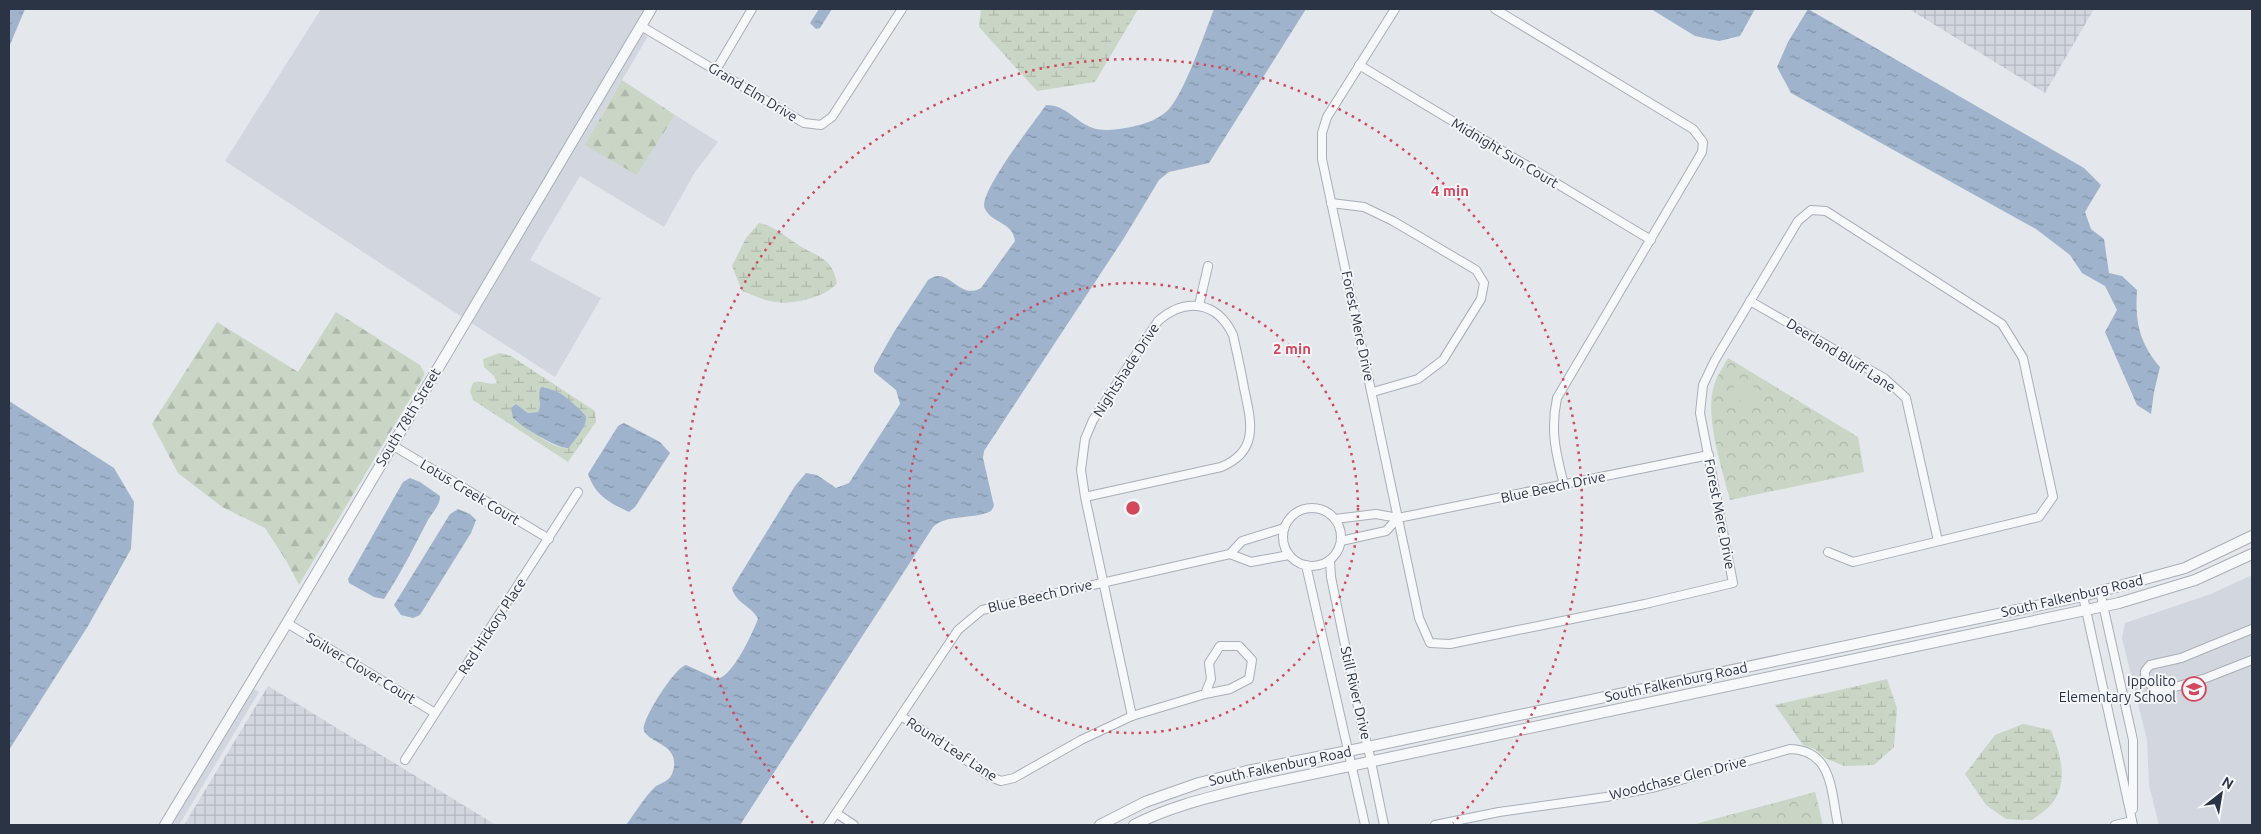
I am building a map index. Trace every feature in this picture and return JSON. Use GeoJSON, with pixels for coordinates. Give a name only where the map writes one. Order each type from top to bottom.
{"type":"FeatureCollection","features":[{"type":"Feature","properties":{"kind":"street","name":"South 78th Street"},"geometry":{"type":"LineString","coordinates":[[165,825],[651,9]]}},
{"type":"Feature","properties":{"kind":"street"},"geometry":{"type":"LineString","coordinates":[[716,70],[752,9]]}},
{"type":"Feature","properties":{"kind":"street","name":"Grand Elm Drive"},"geometry":{"type":"LineString","coordinates":[[641,26],[804,123],[821,125],[832,117],[902,9]]}},
{"type":"Feature","properties":{"kind":"street","name":"Forest Mere Drive"},"geometry":{"type":"LineString","coordinates":[[1395,9],[1326,117],[1322,133],[1322,159],[1419,618],[1430,643],[1450,644],[1626,608],[1733,583],[1700,412],[1703,385],[1715,360],[1798,221],[1811,210],[1826,211],[2002,324],[2023,358],[2053,497],[2039,517],[1853,562],[1828,552]]}},
{"type":"Feature","properties":{"kind":"street"},"geometry":{"type":"LineString","coordinates":[[1495,9],[1693,129],[1703,142],[1702,152],[1557,398],[1553,418],[1554,443],[1564,485]]}},
{"type":"Feature","properties":{"kind":"street","name":"Midnight Sun Court"},"geometry":{"type":"LineString","coordinates":[[1360,65],[1651,240]]}},
{"type":"Feature","properties":{"kind":"street"},"geometry":{"type":"LineString","coordinates":[[1332,203],[1364,207],[1393,221],[1476,270],[1484,283],[1481,299],[1443,360],[1418,379],[1372,392]]}},
{"type":"Feature","properties":{"kind":"street"},"geometry":{"type":"LineString","coordinates":[[1085,497],[1222,468],[1240,457],[1246,448],[1252,423],[1233,335],[1228,324],[1221,316],[1200,305],[1208,266]]}},
{"type":"Feature","properties":{"kind":"street","name":"Deerland Bluff Lane"},"geometry":{"type":"LineString","coordinates":[[1750,301],[1884,378],[1906,398],[1938,541]]}},
{"type":"Feature","properties":{"kind":"street","name":"Nightshade Drive"},"geometry":{"type":"LineString","coordinates":[[1132,716],[1085,497],[1081,470],[1085,439],[1093,420],[1158,321],[1168,312],[1180,306],[1200,305]]}},
{"type":"Feature","properties":{"kind":"street","name":"Lotus Creek Court"},"geometry":{"type":"LineString","coordinates":[[392,445],[549,539]]}},
{"type":"Feature","properties":{"kind":"street","name":"Blue Beech Drive"},"geometry":{"type":"LineString","coordinates":[[1335,519],[1376,514],[1398,518],[1709,455]]}},
{"type":"Feature","properties":{"kind":"street","name":"Red Hickory Place"},"geometry":{"type":"LineString","coordinates":[[405,760],[578,492]]}},
{"type":"Feature","properties":{"kind":"street"},"geometry":{"type":"LineString","coordinates":[[1311,508],[1328,513],[1335,519],[1339,526],[1341,541],[1335,555],[1330,560],[1314,566],[1306,565],[1289,555],[1282,538],[1284,528],[1294,514],[1311,508]]}},
{"type":"Feature","properties":{"kind":"street","name":"Blue Beech Drive"},"geometry":{"type":"LineString","coordinates":[[1341,541],[1386,531],[1398,518]]}},
{"type":"Feature","properties":{"kind":"street","name":"Blue Beech Drive"},"geometry":{"type":"LineString","coordinates":[[900,716],[958,630],[982,610],[1230,554],[1242,542],[1284,528]]}},
{"type":"Feature","properties":{"kind":"street","name":"South Falkenburg Road"},"geometry":{"type":"LineString","coordinates":[[1100,825],[1145,802],[1199,783],[1247,771],[2083,596],[2185,568],[2252,536]]}},
{"type":"Feature","properties":{"kind":"street"},"geometry":{"type":"LineString","coordinates":[[1230,554],[1251,562],[1289,555]]}},
{"type":"Feature","properties":{"kind":"street","name":"South Falkenburg Road"},"geometry":{"type":"LineString","coordinates":[[1134,825],[1150,817],[1204,798],[1350,765],[2104,607],[2196,580],[2252,554]]}},
{"type":"Feature","properties":{"kind":"street","name":"Still River Drive"},"geometry":{"type":"LineString","coordinates":[[1330,560],[1331,577],[1384,825]]}},
{"type":"Feature","properties":{"kind":"street","name":"Still River Drive"},"geometry":{"type":"LineString","coordinates":[[1306,565],[1365,825]]}},
{"type":"Feature","properties":{"kind":"street"},"geometry":{"type":"LineString","coordinates":[[2100,591],[2134,740],[2133,823]]}},
{"type":"Feature","properties":{"kind":"street"},"geometry":{"type":"LineString","coordinates":[[2083,596],[2133,823]]}},
{"type":"Feature","properties":{"kind":"street","name":"Soilver Clover Court"},"geometry":{"type":"LineString","coordinates":[[287,623],[435,713]]}},
{"type":"Feature","properties":{"kind":"street"},"geometry":{"type":"LineString","coordinates":[[2252,629],[2181,658],[2150,665],[2145,671],[2145,680],[2158,692],[2206,678],[2252,660]]}},
{"type":"Feature","properties":{"kind":"street","name":"Round Leaf Lane"},"geometry":{"type":"LineString","coordinates":[[828,825],[900,716],[991,777],[1001,781],[1014,778],[1081,740],[1132,716],[1204,694],[1230,689],[1249,679],[1252,660],[1239,646],[1220,646],[1209,663],[1211,679],[1204,694]]}},
{"type":"Feature","properties":{"kind":"street"},"geometry":{"type":"LineString","coordinates":[[1642,689],[1645,704]]}},
{"type":"Feature","properties":{"kind":"street","name":"Woodchase Glen Drive"},"geometry":{"type":"LineString","coordinates":[[1435,825],[1456,823],[1499,812],[1606,797],[1656,787],[1790,749],[1813,754],[1821,761],[1827,773],[1838,825]]}},
{"type":"Feature","properties":{"kind":"street"},"geometry":{"type":"LineString","coordinates":[[836,813],[854,825]]}},
{"type":"Feature","properties":{"kind":"street"},"geometry":{"type":"LineString","coordinates":[[2115,825],[2133,823]]}},
{"type":"Feature","properties":{"kind":"shaded area"},"geometry":{"type":"Polygon","coordinates":[[[321,9],[646,9],[462,317],[225,161],[321,9]]]}},
{"type":"Feature","properties":{"kind":"shaded area"},"geometry":{"type":"Polygon","coordinates":[[[1909,9],[2094,9],[2045,93],[1909,9]]]}},
{"type":"Feature","properties":{"kind":"shaded area"},"geometry":{"type":"Polygon","coordinates":[[[643,33],[648,36],[601,116],[637,175],[675,115],[718,142],[695,172],[664,227],[580,176],[530,260],[601,298],[555,377],[470,322],[643,33]]]}},
{"type":"Feature","properties":{"kind":"shaded area","name":"Ippolito Elementary School"},"geometry":{"type":"Polygon","coordinates":[[[2252,575],[2252,825],[2159,825],[2149,785],[2147,740],[2122,638],[2125,623],[2211,594],[2252,575]]]}},
{"type":"Feature","properties":{"kind":"shaded area"},"geometry":{"type":"Polygon","coordinates":[[[268,686],[496,825],[184,825],[268,686]]]}},
{"type":"Feature","properties":{"kind":"shaded area"},"geometry":{"type":"Polygon","coordinates":[[[253,689],[259,692],[179,825],[171,825],[253,689]]]}},
{"type":"Feature","properties":{"kind":"green space"},"geometry":{"type":"Polygon","coordinates":[[[981,9],[1138,9],[1095,82],[1037,91],[979,27],[981,9]]]}},
{"type":"Feature","properties":{"kind":"green space"},"geometry":{"type":"Polygon","coordinates":[[[622,80],[675,115],[637,175],[585,145],[622,80]]]}},
{"type":"Feature","properties":{"kind":"green space"},"geometry":{"type":"Polygon","coordinates":[[[759,223],[776,230],[824,260],[835,274],[837,283],[825,292],[809,299],[783,303],[763,299],[742,291],[732,266],[746,238],[759,223]]]}},
{"type":"Feature","properties":{"kind":"green space"},"geometry":{"type":"Polygon","coordinates":[[[336,312],[420,365],[425,374],[299,585],[265,528],[222,507],[178,473],[152,424],[217,322],[298,372],[336,312]]]}},
{"type":"Feature","properties":{"kind":"green space"},"geometry":{"type":"Polygon","coordinates":[[[500,353],[511,356],[595,411],[596,422],[568,462],[473,400],[470,391],[473,383],[497,383],[494,376],[484,367],[483,359],[500,353]],[[545,387],[539,391],[540,409],[538,412],[528,413],[516,404],[515,421],[549,443],[569,448],[586,418],[563,395],[545,387]]]}},
{"type":"Feature","properties":{"kind":"green space"},"geometry":{"type":"Polygon","coordinates":[[[1728,358],[1858,437],[1864,472],[1730,500],[1715,441],[1711,409],[1715,382],[1728,358]]]}},
{"type":"Feature","properties":{"kind":"green space"},"geometry":{"type":"Polygon","coordinates":[[[1739,378],[1757,389],[1748,405],[1730,395],[1739,378]]]}},
{"type":"Feature","properties":{"kind":"green space"},"geometry":{"type":"Polygon","coordinates":[[[1887,679],[1897,708],[1894,747],[1874,765],[1844,766],[1825,758],[1815,749],[1803,745],[1775,705],[1887,679]]]}},
{"type":"Feature","properties":{"kind":"green space"},"geometry":{"type":"Polygon","coordinates":[[[2023,724],[2051,730],[2060,757],[2061,784],[2051,805],[2032,820],[2006,819],[1986,805],[1965,774],[1995,735],[2023,724]]]}},
{"type":"Feature","properties":{"kind":"green space"},"geometry":{"type":"Polygon","coordinates":[[[1815,792],[1823,825],[1692,825],[1815,792]]]}},
{"type":"Feature","properties":{"kind":"water"},"geometry":{"type":"Polygon","coordinates":[[[9,9],[25,9],[9,47],[9,9]]]}},
{"type":"Feature","properties":{"kind":"water"},"geometry":{"type":"Polygon","coordinates":[[[819,9],[832,9],[820,28],[816,29],[810,23],[819,9]]]}},
{"type":"Feature","properties":{"kind":"water"},"geometry":{"type":"Polygon","coordinates":[[[1214,9],[1306,9],[1209,163],[1169,172],[1159,180],[1124,238],[984,451],[983,458],[994,506],[991,511],[984,514],[945,520],[933,527],[740,825],[626,825],[650,792],[671,776],[674,767],[674,759],[668,749],[644,731],[647,717],[659,695],[681,668],[686,665],[717,679],[723,676],[735,663],[747,644],[758,619],[736,597],[732,588],[795,486],[806,473],[817,475],[836,488],[849,483],[900,404],[896,390],[874,372],[874,367],[928,280],[935,276],[942,276],[966,290],[973,291],[981,288],[1015,241],[1011,230],[993,218],[985,209],[985,201],[989,189],[1020,141],[1046,105],[1060,108],[1081,122],[1102,130],[1136,126],[1158,118],[1173,104],[1179,93],[1214,9]]]}},
{"type":"Feature","properties":{"kind":"water"},"geometry":{"type":"Polygon","coordinates":[[[1651,9],[1755,9],[1740,36],[1719,41],[1695,36],[1651,9]]]}},
{"type":"Feature","properties":{"kind":"water"},"geometry":{"type":"Polygon","coordinates":[[[1808,9],[2084,168],[2101,185],[2085,212],[2091,229],[2104,239],[2109,273],[2122,276],[2137,290],[2137,312],[2140,331],[2147,349],[2160,367],[2151,414],[2137,405],[2105,332],[2117,310],[2105,286],[2082,273],[2070,255],[2036,229],[1791,93],[1777,67],[1788,42],[1808,9]]]}},
{"type":"Feature","properties":{"kind":"water"},"geometry":{"type":"Polygon","coordinates":[[[541,387],[563,395],[586,417],[582,429],[569,448],[564,448],[531,432],[513,418],[511,408],[516,404],[528,413],[538,412],[541,387]]]}},
{"type":"Feature","properties":{"kind":"water"},"geometry":{"type":"Polygon","coordinates":[[[9,401],[114,468],[134,502],[131,549],[88,626],[9,750],[9,401]]]}},
{"type":"Feature","properties":{"kind":"water"},"geometry":{"type":"Polygon","coordinates":[[[624,423],[660,442],[670,453],[635,507],[629,512],[604,498],[591,482],[588,474],[618,426],[624,423]]]}},
{"type":"Feature","properties":{"kind":"water"},"geometry":{"type":"Polygon","coordinates":[[[410,478],[420,482],[440,496],[439,503],[384,599],[374,597],[349,583],[348,579],[403,482],[410,478]]]}},
{"type":"Feature","properties":{"kind":"water"},"geometry":{"type":"Polygon","coordinates":[[[458,509],[470,514],[476,520],[471,533],[420,615],[413,618],[401,615],[394,605],[450,514],[458,509]]]}},
{"type":"Feature","properties":{"kind":"place","name":"Ippolito Elementary School"},"geometry":{"type":"Point","coordinates":[2194,689]}}]}
